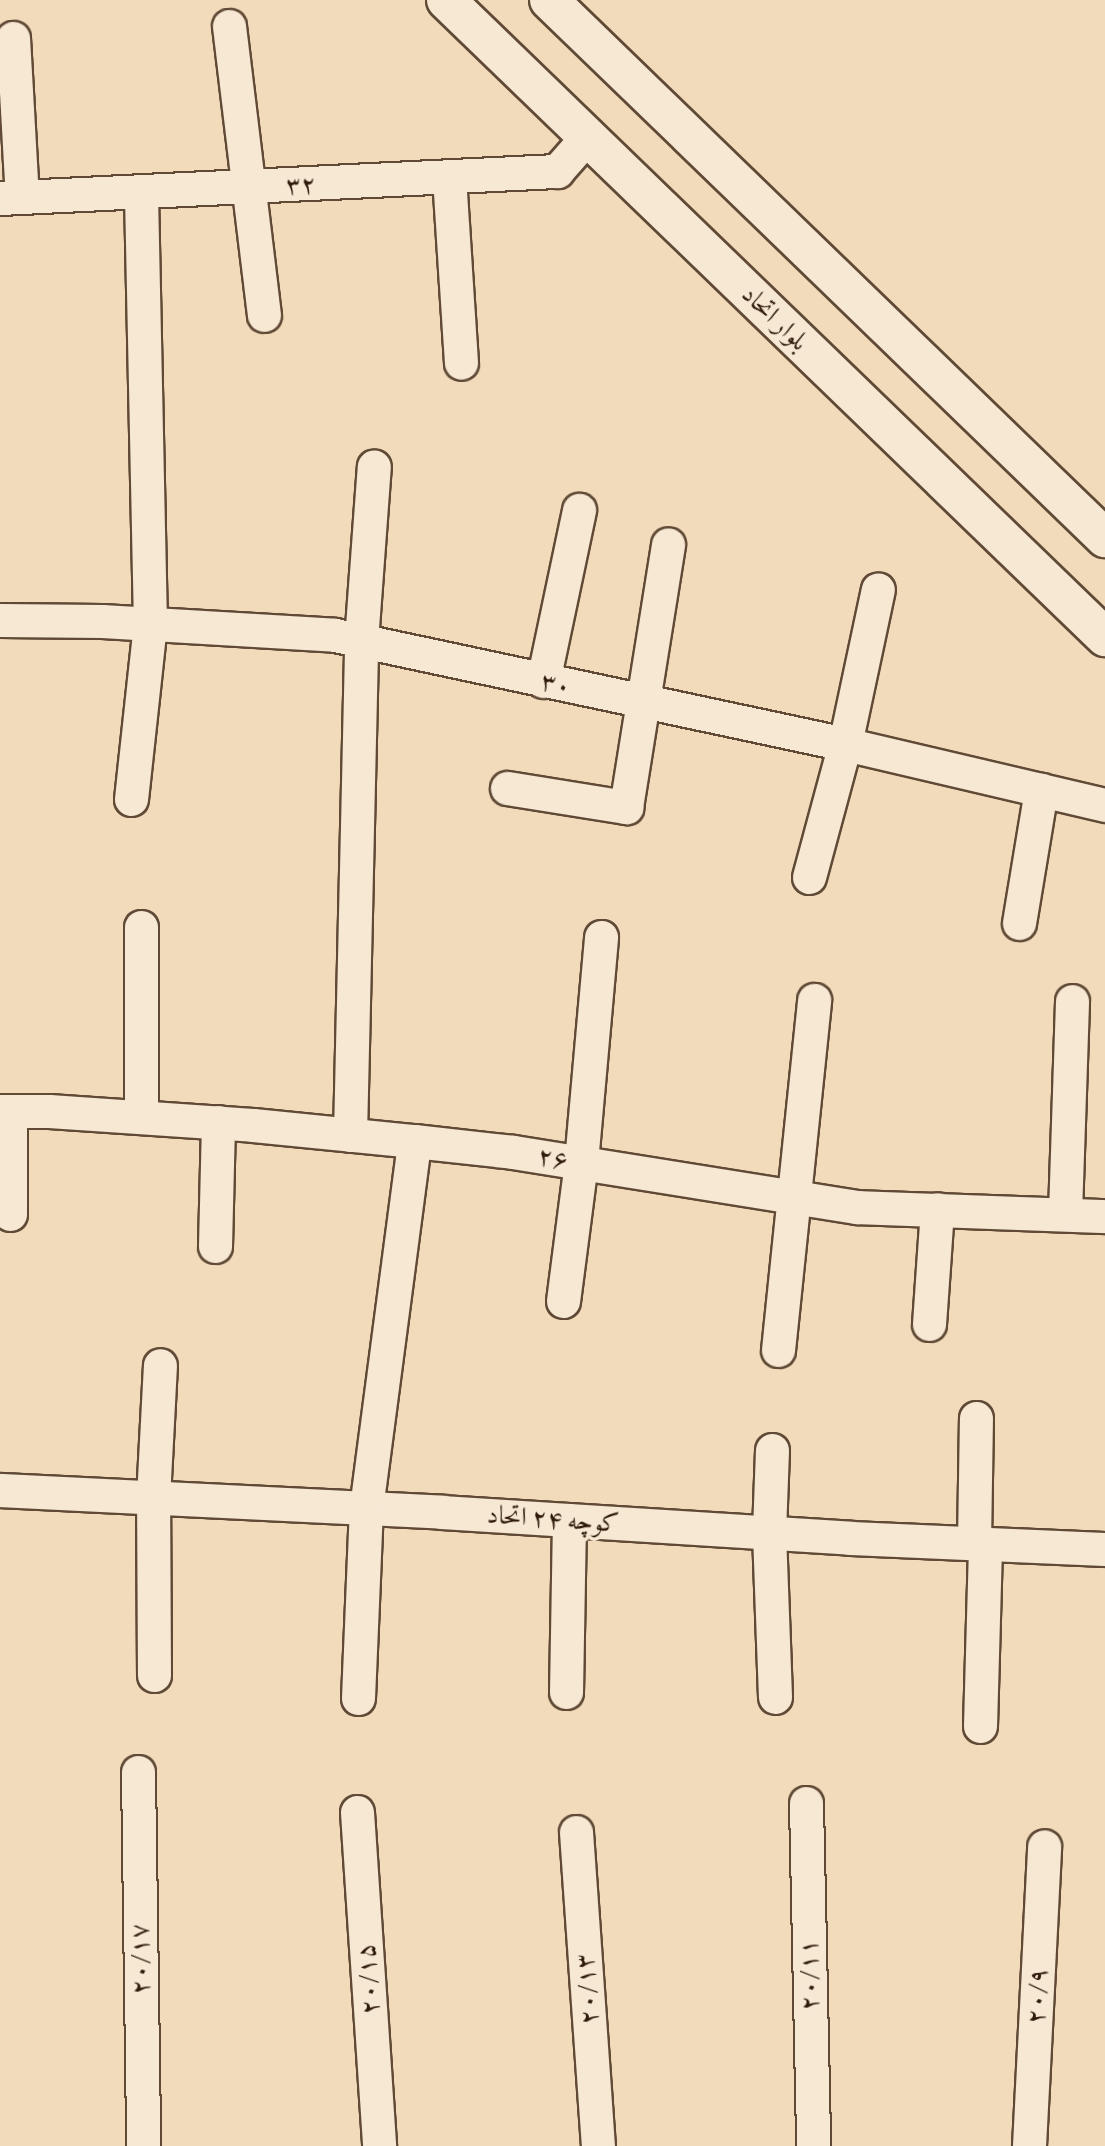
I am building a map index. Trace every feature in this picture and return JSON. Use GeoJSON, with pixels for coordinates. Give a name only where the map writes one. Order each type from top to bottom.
{"type":"FeatureCollection","features":[{"type":"Feature","properties":{"kind":"main road","name":"بلوار اتحاد"},"geometry":{"type":"LineString","coordinates":[[446,0],[1105,637]]}},
{"type":"Feature","properties":{"kind":"main road"},"geometry":{"type":"LineString","coordinates":[[549,0],[1105,538]]}},
{"type":"Feature","properties":{"kind":"street"},"geometry":{"type":"LineString","coordinates":[[229,26],[264,315]]}},
{"type":"Feature","properties":{"kind":"street"},"geometry":{"type":"LineString","coordinates":[[11,197],[13,38]]}},
{"type":"Feature","properties":{"kind":"street","name":"۳۲"},"geometry":{"type":"LineString","coordinates":[[11,197],[247,188],[557,171],[587,137]]}},
{"type":"Feature","properties":{"kind":"street"},"geometry":{"type":"LineString","coordinates":[[449,177],[461,363]]}},
{"type":"Feature","properties":{"kind":"street"},"geometry":{"type":"LineString","coordinates":[[131,799],[150,624],[141,193]]}},
{"type":"Feature","properties":{"kind":"street"},"geometry":{"type":"LineString","coordinates":[[350,1135],[361,641],[374,466]]}},
{"type":"Feature","properties":{"kind":"street"},"geometry":{"type":"LineString","coordinates":[[543,681],[579,510]]}},
{"type":"Feature","properties":{"kind":"street"},"geometry":{"type":"LineString","coordinates":[[507,788],[626,807],[668,544]]}},
{"type":"Feature","properties":{"kind":"street"},"geometry":{"type":"LineString","coordinates":[[809,877],[845,744],[878,589]]}},
{"type":"Feature","properties":{"kind":"street","name":"۳۰"},"geometry":{"type":"LineString","coordinates":[[0,620],[150,624],[335,635],[845,744],[1105,805]]}},
{"type":"Feature","properties":{"kind":"street"},"geometry":{"type":"LineString","coordinates":[[1019,923],[1041,790]]}},
{"type":"Feature","properties":{"kind":"street"},"geometry":{"type":"LineString","coordinates":[[141,927],[141,1118]]}},
{"type":"Feature","properties":{"kind":"street"},"geometry":{"type":"LineString","coordinates":[[563,1301],[581,1163],[601,937]]}},
{"type":"Feature","properties":{"kind":"street"},"geometry":{"type":"LineString","coordinates":[[778,1350],[814,1000]]}},
{"type":"Feature","properties":{"kind":"street"},"geometry":{"type":"LineString","coordinates":[[1065,1213],[1072,1001]]}},
{"type":"Feature","properties":{"kind":"street"},"geometry":{"type":"LineString","coordinates":[[5,1111],[10,1214]]}},
{"type":"Feature","properties":{"kind":"street","name":"۲۶"},"geometry":{"type":"LineString","coordinates":[[5,1111],[218,1122],[414,1141],[581,1163],[857,1207],[1105,1216]]}},
{"type":"Feature","properties":{"kind":"street"},"geometry":{"type":"LineString","coordinates":[[215,1246],[218,1122]]}},
{"type":"Feature","properties":{"kind":"street"},"geometry":{"type":"LineString","coordinates":[[358,1698],[366,1508],[414,1141]]}},
{"type":"Feature","properties":{"kind":"street"},"geometry":{"type":"LineString","coordinates":[[929,1324],[937,1209]]}},
{"type":"Feature","properties":{"kind":"street"},"geometry":{"type":"LineString","coordinates":[[154,1675],[153,1498],[160,1365]]}},
{"type":"Feature","properties":{"kind":"street"},"geometry":{"type":"LineString","coordinates":[[976,1418],[980,1726]]}},
{"type":"Feature","properties":{"kind":"street"},"geometry":{"type":"LineString","coordinates":[[772,1450],[769,1533],[775,1697]]}},
{"type":"Feature","properties":{"kind":"street","name":"کوچه ۲۴ اتحاد"},"geometry":{"type":"LineString","coordinates":[[0,1490],[1105,1549]]}},
{"type":"Feature","properties":{"kind":"street"},"geometry":{"type":"LineString","coordinates":[[566,1692],[569,1520]]}},
{"type":"Feature","properties":{"kind":"street","name":"۲۰/۱۷"},"geometry":{"type":"LineString","coordinates":[[138,1772],[143,2146]]}},
{"type":"Feature","properties":{"kind":"street","name":"۲۰/۱۱"},"geometry":{"type":"LineString","coordinates":[[806,1803],[813,2146]]}},
{"type":"Feature","properties":{"kind":"street","name":"۲۰/۱۵"},"geometry":{"type":"LineString","coordinates":[[357,1812],[379,2146]]}},
{"type":"Feature","properties":{"kind":"street","name":"۲۰/۱۳"},"geometry":{"type":"LineString","coordinates":[[576,1832],[598,2146]]}},
{"type":"Feature","properties":{"kind":"street","name":"۲۰/۹"},"geometry":{"type":"LineString","coordinates":[[1029,2146],[1044,1846]]}}]}
